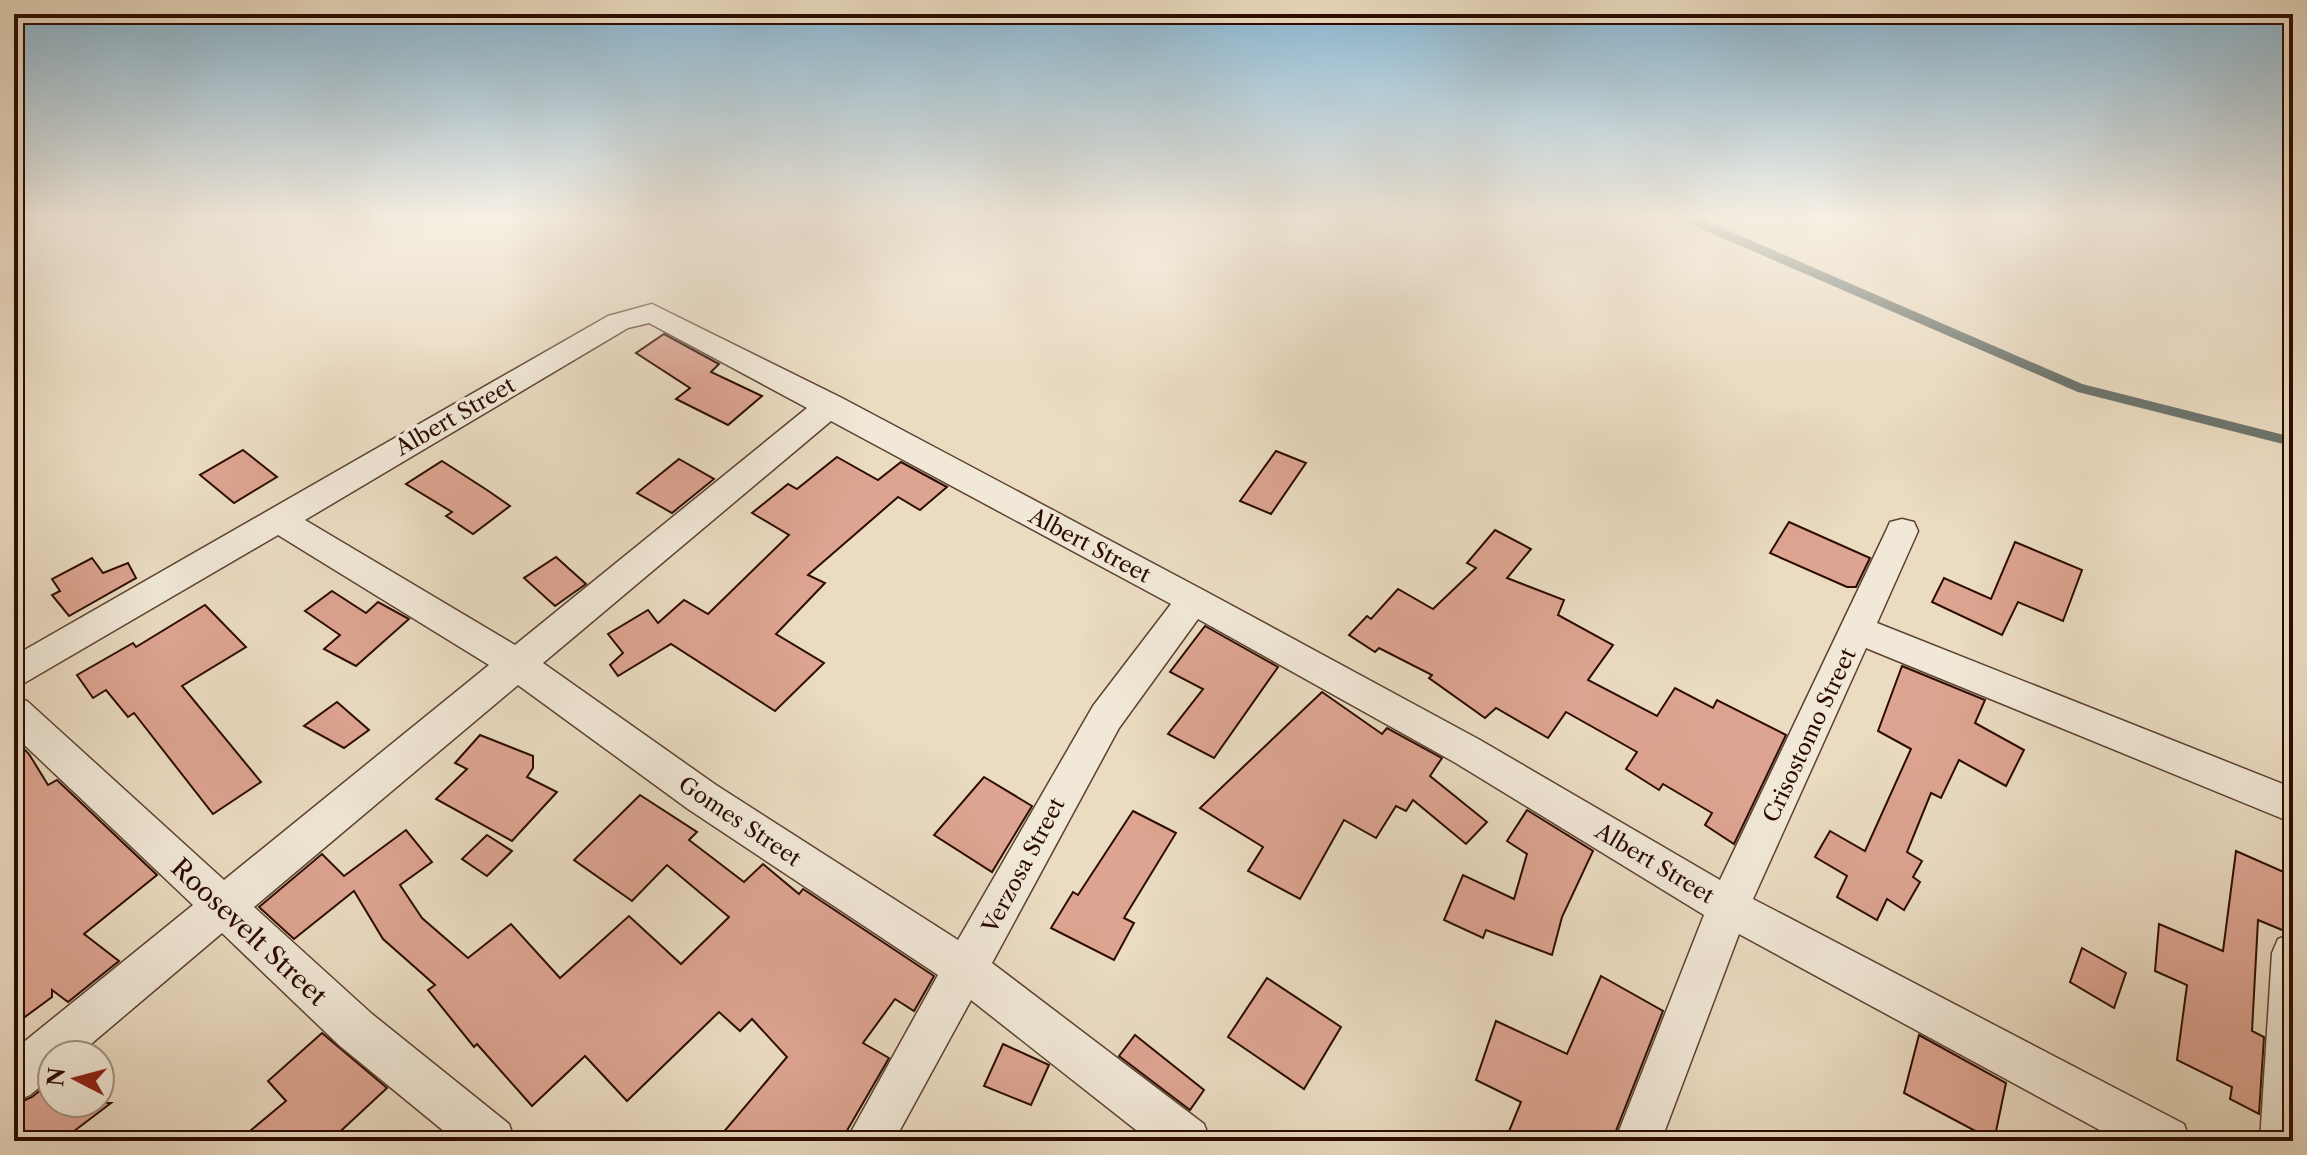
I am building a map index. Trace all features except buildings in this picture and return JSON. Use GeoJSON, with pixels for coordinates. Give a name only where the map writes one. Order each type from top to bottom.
{"type":"FeatureCollection","features":[{"type":"Feature","properties":{"kind":"street","name":"Albert Street"},"geometry":{"type":"LineString","coordinates":[[14,674],[634,315],[652,313],[831,405],[1193,600],[1467,751],[1728,907],[2167,1141]]}},
{"type":"Feature","properties":{"kind":"street"},"geometry":{"type":"LineString","coordinates":[[14,1079],[831,405]]}},
{"type":"Feature","properties":{"kind":"street","name":"Gomes Street"},"geometry":{"type":"LineString","coordinates":[[279,520],[518,665],[702,797],[967,970],[1187,1141]]}},
{"type":"Feature","properties":{"kind":"street"},"geometry":{"type":"LineString","coordinates":[[1858,630],[1902,531]]}},
{"type":"Feature","properties":{"kind":"street","name":"Verzosa Street"},"geometry":{"type":"LineString","coordinates":[[869,1141],[1106,717],[1193,600]]}},
{"type":"Feature","properties":{"kind":"street","name":"Crisostomo Street"},"geometry":{"type":"LineString","coordinates":[[1638,1141],[1728,907],[1858,630],[2293,806]]}},
{"type":"Feature","properties":{"kind":"street","name":"Roosevelt Street"},"geometry":{"type":"LineString","coordinates":[[14,712],[220,907],[356,1030],[492,1141]]}},
{"type":"Feature","properties":{"kind":"street"},"geometry":{"type":"LineString","coordinates":[[2283,1141],[2293,953]]}},
{"type":"Feature","properties":{"kind":"waterway"},"geometry":{"type":"LineString","coordinates":[[1814,273],[2080,388],[2293,442]]}}]}
